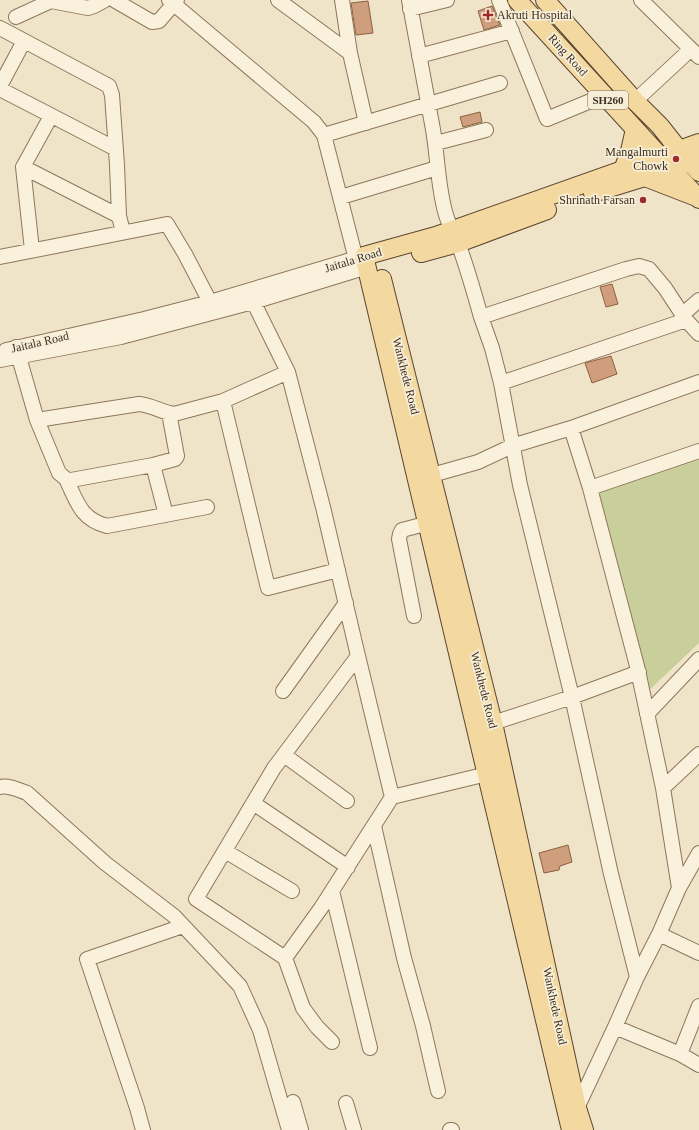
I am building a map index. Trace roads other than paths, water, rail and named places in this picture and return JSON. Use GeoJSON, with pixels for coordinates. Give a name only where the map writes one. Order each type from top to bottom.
{"type":"FeatureCollection","features":[{"type":"Feature","properties":{"kind":"main road","name":"Ring Road"},"geometry":{"type":"LineString","coordinates":[[517,0],[698,199]]}},
{"type":"Feature","properties":{"kind":"main road","name":"SH260"},"geometry":{"type":"LineString","coordinates":[[545,0],[635,101],[692,161]]}},
{"type":"Feature","properties":{"kind":"main road"},"geometry":{"type":"LineString","coordinates":[[660,126],[699,139]]}},
{"type":"Feature","properties":{"kind":"main road"},"geometry":{"type":"LineString","coordinates":[[623,170],[630,151],[635,129]]}},
{"type":"Feature","properties":{"kind":"main road","name":"Jaitala Road"},"geometry":{"type":"LineString","coordinates":[[455,237],[623,170],[666,163],[692,161],[699,139]]}},
{"type":"Feature","properties":{"kind":"main road","name":"Jaitala Road"},"geometry":{"type":"LineString","coordinates":[[367,262],[455,237],[645,177],[666,163]]}},
{"type":"Feature","properties":{"kind":"main road"},"geometry":{"type":"LineString","coordinates":[[645,177],[698,199]]}},
{"type":"Feature","properties":{"kind":"main road","name":"Wankhede Road"},"geometry":{"type":"LineString","coordinates":[[367,262],[432,476],[434,522],[487,774],[571,1109],[584,1130]]}},
{"type":"Feature","properties":{"kind":"main road","name":"Wankhede Road"},"geometry":{"type":"LineString","coordinates":[[367,262],[434,522],[493,723],[571,1109]]}},
{"type":"Feature","properties":{"kind":"main road"},"geometry":{"type":"LineString","coordinates":[[570,1130],[571,1109]]}},
{"type":"Feature","properties":{"kind":"street"},"geometry":{"type":"LineString","coordinates":[[16,16],[51,1],[88,8],[105,0]]}},
{"type":"Feature","properties":{"kind":"street"},"geometry":{"type":"LineString","coordinates":[[114,0],[152,22],[159,21],[173,1],[314,122],[324,135],[341,197],[367,262]]}},
{"type":"Feature","properties":{"kind":"street"},"geometry":{"type":"LineString","coordinates":[[278,0],[350,53]]}},
{"type":"Feature","properties":{"kind":"street"},"geometry":{"type":"LineString","coordinates":[[342,0],[350,53],[366,123]]}},
{"type":"Feature","properties":{"kind":"street"},"geometry":{"type":"LineString","coordinates":[[447,0],[410,4],[436,143],[437,168],[446,214],[473,287],[480,317],[492,348],[501,384],[512,446],[534,543],[572,697],[611,874],[637,977]]}},
{"type":"Feature","properties":{"kind":"street"},"geometry":{"type":"LineString","coordinates":[[499,0],[547,119],[604,96]]}},
{"type":"Feature","properties":{"kind":"street"},"geometry":{"type":"LineString","coordinates":[[635,101],[695,53],[641,0]]}},
{"type":"Feature","properties":{"kind":"street"},"geometry":{"type":"LineString","coordinates":[[0,28],[109,86],[112,95],[119,216],[123,232]]}},
{"type":"Feature","properties":{"kind":"street"},"geometry":{"type":"LineString","coordinates":[[419,56],[512,31]]}},
{"type":"Feature","properties":{"kind":"street"},"geometry":{"type":"LineString","coordinates":[[0,86],[24,41]]}},
{"type":"Feature","properties":{"kind":"street"},"geometry":{"type":"LineString","coordinates":[[324,135],[500,83]]}},
{"type":"Feature","properties":{"kind":"street"},"geometry":{"type":"LineString","coordinates":[[0,89],[116,149]]}},
{"type":"Feature","properties":{"kind":"street"},"geometry":{"type":"LineString","coordinates":[[32,250],[23,167],[52,116]]}},
{"type":"Feature","properties":{"kind":"street"},"geometry":{"type":"LineString","coordinates":[[436,143],[486,130]]}},
{"type":"Feature","properties":{"kind":"street"},"geometry":{"type":"LineString","coordinates":[[23,167],[119,216]]}},
{"type":"Feature","properties":{"kind":"street"},"geometry":{"type":"LineString","coordinates":[[341,197],[437,168]]}},
{"type":"Feature","properties":{"kind":"street"},"geometry":{"type":"LineString","coordinates":[[0,257],[167,224],[185,254],[210,302]]}},
{"type":"Feature","properties":{"kind":"street","name":"Jaitala Road"},"geometry":{"type":"LineString","coordinates":[[0,351],[17,352],[121,337],[367,262]]}},
{"type":"Feature","properties":{"kind":"street"},"geometry":{"type":"LineString","coordinates":[[480,317],[639,266],[649,269],[665,288],[684,317],[699,334]]}},
{"type":"Feature","properties":{"kind":"street"},"geometry":{"type":"LineString","coordinates":[[250,297],[288,372],[338,570],[392,797]]}},
{"type":"Feature","properties":{"kind":"street","name":"Jaitala Road"},"geometry":{"type":"LineString","coordinates":[[0,360],[17,352],[210,302],[250,297]]}},
{"type":"Feature","properties":{"kind":"street"},"geometry":{"type":"LineString","coordinates":[[501,384],[684,317],[699,300]]}},
{"type":"Feature","properties":{"kind":"street"},"geometry":{"type":"LineString","coordinates":[[17,352],[37,420],[59,473],[66,479],[81,510],[91,520],[107,526],[207,507]]}},
{"type":"Feature","properties":{"kind":"street"},"geometry":{"type":"LineString","coordinates":[[37,420],[138,404],[174,414],[223,401],[288,372]]}},
{"type":"Feature","properties":{"kind":"street"},"geometry":{"type":"LineString","coordinates":[[432,476],[478,462],[512,446],[571,428],[699,382]]}},
{"type":"Feature","properties":{"kind":"street"},"geometry":{"type":"LineString","coordinates":[[223,401],[268,588],[338,570]]}},
{"type":"Feature","properties":{"kind":"street"},"geometry":{"type":"LineString","coordinates":[[66,479],[71,480],[153,465],[175,459],[177,456],[168,413]]}},
{"type":"Feature","properties":{"kind":"street"},"geometry":{"type":"LineString","coordinates":[[571,428],[590,488],[638,672],[663,788],[679,888]]}},
{"type":"Feature","properties":{"kind":"street"},"geometry":{"type":"LineString","coordinates":[[590,488],[699,451]]}},
{"type":"Feature","properties":{"kind":"street"},"geometry":{"type":"LineString","coordinates":[[153,465],[166,515]]}},
{"type":"Feature","properties":{"kind":"street"},"geometry":{"type":"LineString","coordinates":[[414,616],[399,539],[400,534],[402,530],[434,522]]}},
{"type":"Feature","properties":{"kind":"street"},"geometry":{"type":"LineString","coordinates":[[283,691],[346,603]]}},
{"type":"Feature","properties":{"kind":"street"},"geometry":{"type":"LineString","coordinates":[[332,1042],[317,1027],[303,1008],[285,958],[196,899],[274,768],[358,656]]}},
{"type":"Feature","properties":{"kind":"street"},"geometry":{"type":"LineString","coordinates":[[647,714],[699,659]]}},
{"type":"Feature","properties":{"kind":"street"},"geometry":{"type":"LineString","coordinates":[[493,723],[572,697],[638,672]]}},
{"type":"Feature","properties":{"kind":"street"},"geometry":{"type":"LineString","coordinates":[[663,788],[699,754]]}},
{"type":"Feature","properties":{"kind":"street"},"geometry":{"type":"LineString","coordinates":[[284,755],[347,801]]}},
{"type":"Feature","properties":{"kind":"street"},"geometry":{"type":"LineString","coordinates":[[285,958],[321,908],[392,797],[487,774]]}},
{"type":"Feature","properties":{"kind":"street"},"geometry":{"type":"LineString","coordinates":[[0,787],[15,788],[26,794],[105,863],[174,916],[240,986],[260,1030],[289,1130]]}},
{"type":"Feature","properties":{"kind":"street"},"geometry":{"type":"LineString","coordinates":[[253,803],[348,867]]}},
{"type":"Feature","properties":{"kind":"street"},"geometry":{"type":"LineString","coordinates":[[374,826],[404,958],[423,1026],[438,1091]]}},
{"type":"Feature","properties":{"kind":"street"},"geometry":{"type":"LineString","coordinates":[[225,851],[292,891]]}},
{"type":"Feature","properties":{"kind":"street"},"geometry":{"type":"LineString","coordinates":[[571,1109],[615,1028],[679,888],[699,853]]}},
{"type":"Feature","properties":{"kind":"street"},"geometry":{"type":"LineString","coordinates":[[332,891],[370,1048]]}},
{"type":"Feature","properties":{"kind":"street"},"geometry":{"type":"LineString","coordinates":[[143,1130],[87,959],[183,926]]}},
{"type":"Feature","properties":{"kind":"street"},"geometry":{"type":"LineString","coordinates":[[659,934],[699,953]]}},
{"type":"Feature","properties":{"kind":"street"},"geometry":{"type":"LineString","coordinates":[[680,1054],[699,1006]]}},
{"type":"Feature","properties":{"kind":"street"},"geometry":{"type":"LineString","coordinates":[[615,1028],[680,1054],[699,1065]]}},
{"type":"Feature","properties":{"kind":"street"},"geometry":{"type":"LineString","coordinates":[[293,1102],[301,1130]]}},
{"type":"Feature","properties":{"kind":"street"},"geometry":{"type":"LineString","coordinates":[[346,1103],[354,1130]]}},
{"type":"Feature","properties":{"kind":"place","name":"Akruti Hospital"},"geometry":{"type":"Point","coordinates":[488,15]}},
{"type":"Feature","properties":{"kind":"place","name":"Mangalmurti Chowk"},"geometry":{"type":"Point","coordinates":[676,159]}},
{"type":"Feature","properties":{"kind":"place","name":"Shrinath Farsan"},"geometry":{"type":"Point","coordinates":[643,200]}}]}
